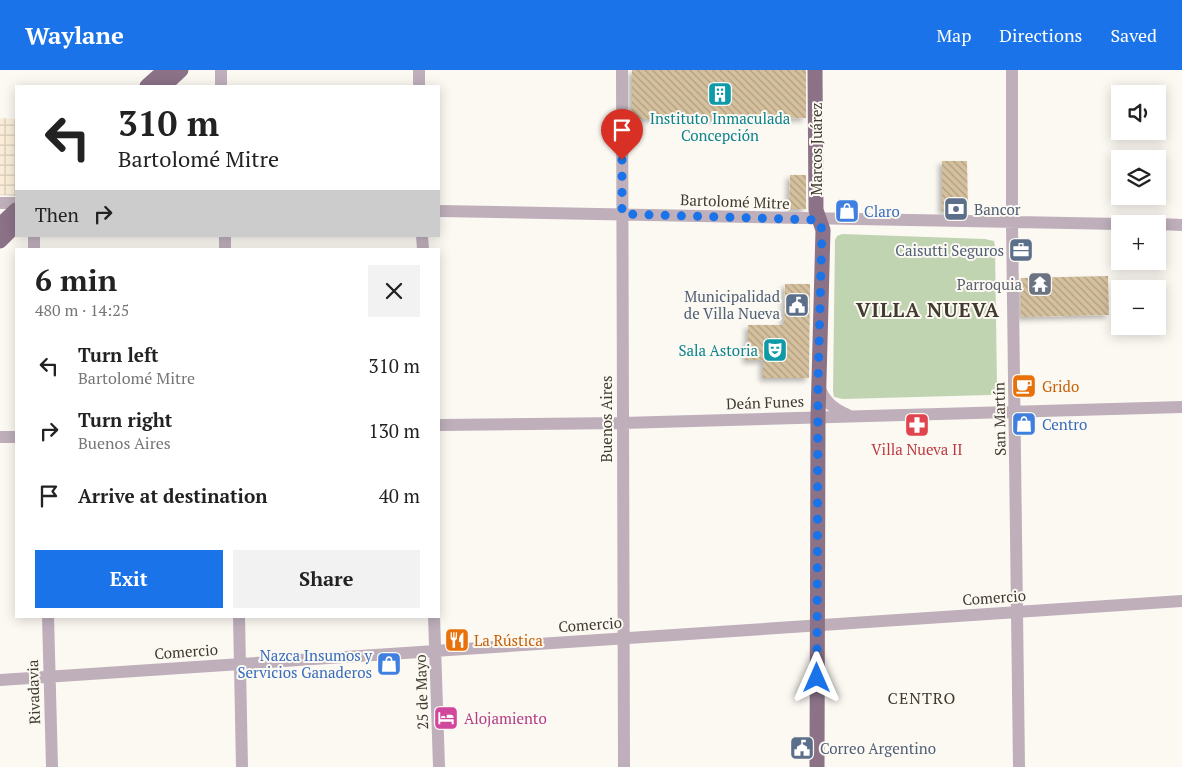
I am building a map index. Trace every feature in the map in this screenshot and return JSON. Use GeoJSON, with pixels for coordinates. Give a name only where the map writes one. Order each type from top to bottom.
{"type":"FeatureCollection","features":[{"type":"Feature","properties":{"kind":"main road"},"geometry":{"type":"LineString","coordinates":[[148,85],[165,70]]}},
{"type":"Feature","properties":{"kind":"main road"},"geometry":{"type":"LineString","coordinates":[[165,85],[182,70]]}},
{"type":"Feature","properties":{"kind":"main road","name":"Marcos Juárez"},"geometry":{"type":"LineString","coordinates":[[815,70],[816,210],[822,230],[818,384],[817,767]]}},
{"type":"Feature","properties":{"kind":"main road"},"geometry":{"type":"LineString","coordinates":[[0,225],[15,211]]}},
{"type":"Feature","properties":{"kind":"main road"},"geometry":{"type":"LineString","coordinates":[[0,241],[15,227]]}},
{"type":"Feature","properties":{"kind":"street"},"geometry":{"type":"LineString","coordinates":[[221,70],[221,85]]}},
{"type":"Feature","properties":{"kind":"street"},"geometry":{"type":"LineString","coordinates":[[418,70],[419,85]]}},
{"type":"Feature","properties":{"kind":"street","name":"Buenos Aires"},"geometry":{"type":"LineString","coordinates":[[622,70],[624,767]]}},
{"type":"Feature","properties":{"kind":"street","name":"San Martín"},"geometry":{"type":"LineString","coordinates":[[1012,70],[1012,223],[1019,767]]}},
{"type":"Feature","properties":{"kind":"street"},"geometry":{"type":"LineString","coordinates":[[0,203],[15,203]]}},
{"type":"Feature","properties":{"kind":"street","name":"Bartolomé Mitre"},"geometry":{"type":"LineString","coordinates":[[440,211],[819,220],[1111,224]]}},
{"type":"Feature","properties":{"kind":"street"},"geometry":{"type":"LineString","coordinates":[[1166,224],[1182,225]]}},
{"type":"Feature","properties":{"kind":"street"},"geometry":{"type":"LineString","coordinates":[[818,384],[828,403],[852,416]]}},
{"type":"Feature","properties":{"kind":"street","name":"Deán Funes"},"geometry":{"type":"LineString","coordinates":[[440,425],[622,423],[1182,407]]}},
{"type":"Feature","properties":{"kind":"street"},"geometry":{"type":"LineString","coordinates":[[0,437],[15,437]]}},
{"type":"Feature","properties":{"kind":"street","name":"Comercio"},"geometry":{"type":"LineString","coordinates":[[0,680],[1182,600]]}},
{"type":"Feature","properties":{"kind":"street","name":"Rivadavia"},"geometry":{"type":"LineString","coordinates":[[48,618],[52,767]]}},
{"type":"Feature","properties":{"kind":"street"},"geometry":{"type":"LineString","coordinates":[[239,618],[242,767]]}},
{"type":"Feature","properties":{"kind":"street","name":"25 de Mayo"},"geometry":{"type":"LineString","coordinates":[[434,618],[439,767]]}},
{"type":"Feature","properties":{"kind":"shaded area"},"geometry":{"type":"Polygon","coordinates":[[[0,118],[15,119],[15,196],[0,195],[0,118]]]}},
{"type":"Feature","properties":{"kind":"green space"},"geometry":{"type":"Polygon","coordinates":[[[842,234],[985,239],[994,241],[997,386],[995,393],[990,395],[843,399],[834,397],[835,240],[837,236],[842,234]]]}},
{"type":"Feature","properties":{"kind":"building","name":"Instituto Inmaculada Concepción"},"geometry":{"type":"Polygon","coordinates":[[[632,70],[806,70],[806,118],[632,119],[632,70]]]}},
{"type":"Feature","properties":{"kind":"building"},"geometry":{"type":"Polygon","coordinates":[[[942,161],[967,161],[968,211],[942,211],[942,161]]]}},
{"type":"Feature","properties":{"kind":"building"},"geometry":{"type":"Polygon","coordinates":[[[790,175],[806,175],[806,209],[789,209],[790,175]]]}},
{"type":"Feature","properties":{"kind":"building"},"geometry":{"type":"Polygon","coordinates":[[[1108,276],[1109,315],[1021,317],[1021,278],[1108,276]]]}},
{"type":"Feature","properties":{"kind":"building"},"geometry":{"type":"Polygon","coordinates":[[[785,284],[810,284],[809,378],[763,378],[763,360],[746,360],[748,325],[784,325],[785,284]]]}},
{"type":"Feature","properties":{"kind":"place","name":"Instituto Inmaculada Concepción"},"geometry":{"type":"Point","coordinates":[720,94]}},
{"type":"Feature","properties":{"kind":"place","name":"Bancor"},"geometry":{"type":"Point","coordinates":[956,209]}},
{"type":"Feature","properties":{"kind":"place","name":"Claro"},"geometry":{"type":"Point","coordinates":[847,211]}},
{"type":"Feature","properties":{"kind":"place","name":"Caisutti Seguros"},"geometry":{"type":"Point","coordinates":[1021,250]}},
{"type":"Feature","properties":{"kind":"place","name":"Parroquia"},"geometry":{"type":"Point","coordinates":[1040,284]}},
{"type":"Feature","properties":{"kind":"place","name":"Municipalidad de Villa Nueva"},"geometry":{"type":"Point","coordinates":[797,305]}},
{"type":"Feature","properties":{"kind":"place","name":"Sala Astoria"},"geometry":{"type":"Point","coordinates":[775,350]}},
{"type":"Feature","properties":{"kind":"place","name":"Grido"},"geometry":{"type":"Point","coordinates":[1024,386]}},
{"type":"Feature","properties":{"kind":"place","name":"Centro"},"geometry":{"type":"Point","coordinates":[1024,424]}},
{"type":"Feature","properties":{"kind":"place","name":"Villa Nueva II"},"geometry":{"type":"Point","coordinates":[917,425]}},
{"type":"Feature","properties":{"kind":"place","name":"La Rústica"},"geometry":{"type":"Point","coordinates":[457,640]}},
{"type":"Feature","properties":{"kind":"place","name":"Nazca Insumos y Servicios Ganaderos"},"geometry":{"type":"Point","coordinates":[389,664]}},
{"type":"Feature","properties":{"kind":"place","name":"Alojamiento"},"geometry":{"type":"Point","coordinates":[446,718]}},
{"type":"Feature","properties":{"kind":"place","name":"Correo Argentino"},"geometry":{"type":"Point","coordinates":[802,748]}},
{"type":"Feature","properties":{"kind":"district","name":"VILLA NUEVA"},"geometry":{"type":"Point","coordinates":[928,309]}},
{"type":"Feature","properties":{"kind":"district","name":"CENTRO"},"geometry":{"type":"Point","coordinates":[922,698]}},
{"type":"Feature","properties":{"kind":"route"},"geometry":{"type":"LineString","coordinates":[[622,160],[622,214],[819,220],[822,230],[818,384],[817,678]]}}]}
